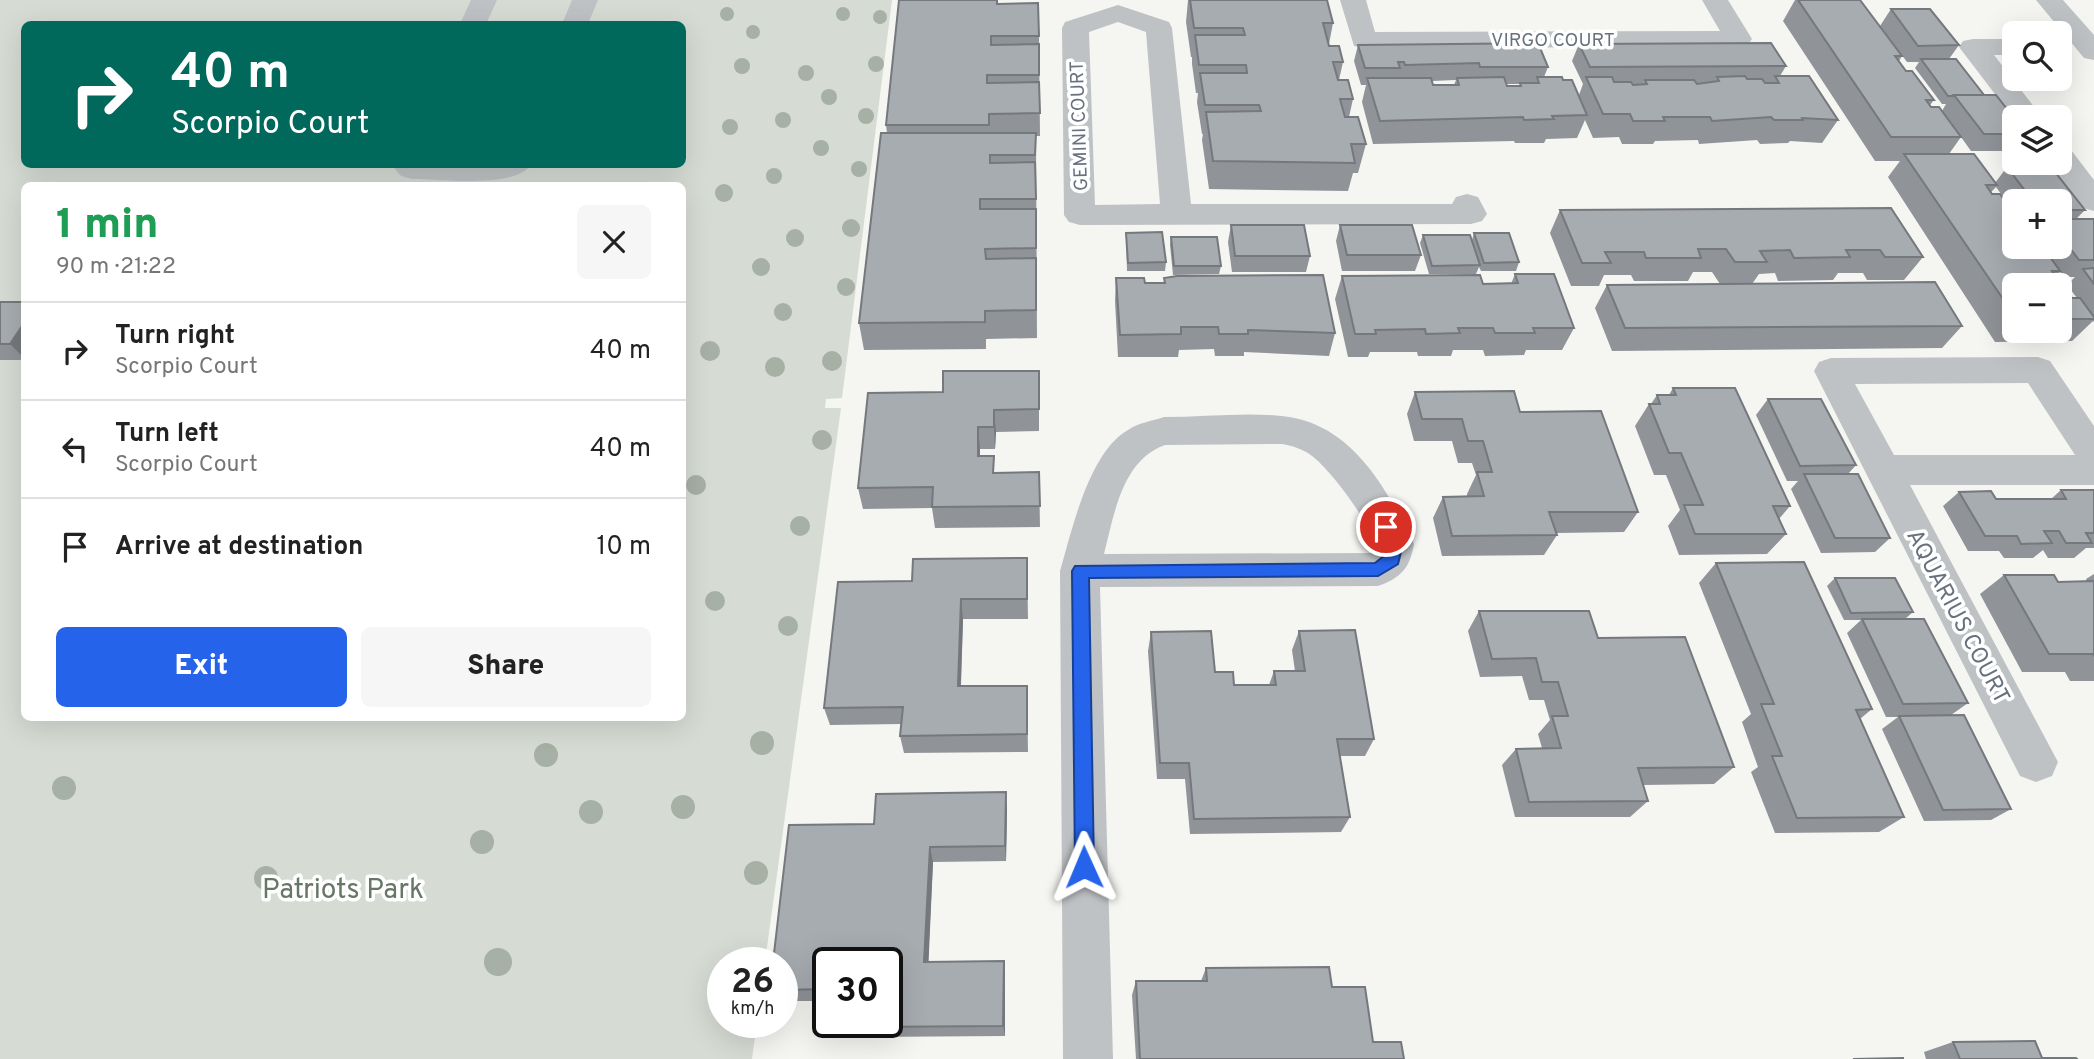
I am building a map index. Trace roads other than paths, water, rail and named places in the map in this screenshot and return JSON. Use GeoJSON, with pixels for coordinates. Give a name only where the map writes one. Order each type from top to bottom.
{"type":"FeatureCollection","features":[{"type":"Feature","properties":{"kind":"street"},"geometry":{"type":"LineString","coordinates":[[474,21],[484,0]]}},
{"type":"Feature","properties":{"kind":"street"},"geometry":{"type":"LineString","coordinates":[[576,21],[585,0]]}},
{"type":"Feature","properties":{"kind":"street","name":"VIRGO COURT"},"geometry":{"type":"LineString","coordinates":[[1353,0],[1364,40],[1738,39],[1715,0]]}},
{"type":"Feature","properties":{"kind":"street"},"geometry":{"type":"LineString","coordinates":[[2049,0],[2081,40]]}},
{"type":"Feature","properties":{"kind":"street","name":"GEMINI COURT"},"geometry":{"type":"LineString","coordinates":[[1177,215],[1159,28],[1118,6],[1075,28],[1080,215],[1177,215],[1471,215],[1467,204]]}},
{"type":"Feature","properties":{"kind":"street"},"geometry":{"type":"LineString","coordinates":[[2002,47],[1973,47],[2002,84]]}},
{"type":"Feature","properties":{"kind":"street"},"geometry":{"type":"LineString","coordinates":[[2008,91],[2019,105]]}},
{"type":"Feature","properties":{"kind":"street"},"geometry":{"type":"LineString","coordinates":[[411,168],[511,168]]}},
{"type":"Feature","properties":{"kind":"street"},"geometry":{"type":"LineString","coordinates":[[2072,173],[2094,201]]}},
{"type":"Feature","properties":{"kind":"street","name":"AQUARIUS COURT"},"geometry":{"type":"LineString","coordinates":[[2036,762],[1831,371],[2038,370],[2082,419],[2094,455]]}},
{"type":"Feature","properties":{"kind":"street"},"geometry":{"type":"LineString","coordinates":[[1080,571],[1378,569],[1392,559],[1395,544],[1367,493],[1332,450],[1310,437],[1282,430],[1164,431],[1141,439],[1122,455],[1098,503],[1080,571],[1088,1059]]}},
{"type":"Feature","properties":{"kind":"street"},"geometry":{"type":"LineString","coordinates":[[1883,470],[2094,470]]}},
{"type":"Feature","properties":{"kind":"park label","name":"Patriots Park"},"geometry":{"type":"Point","coordinates":[343,888]}}]}
